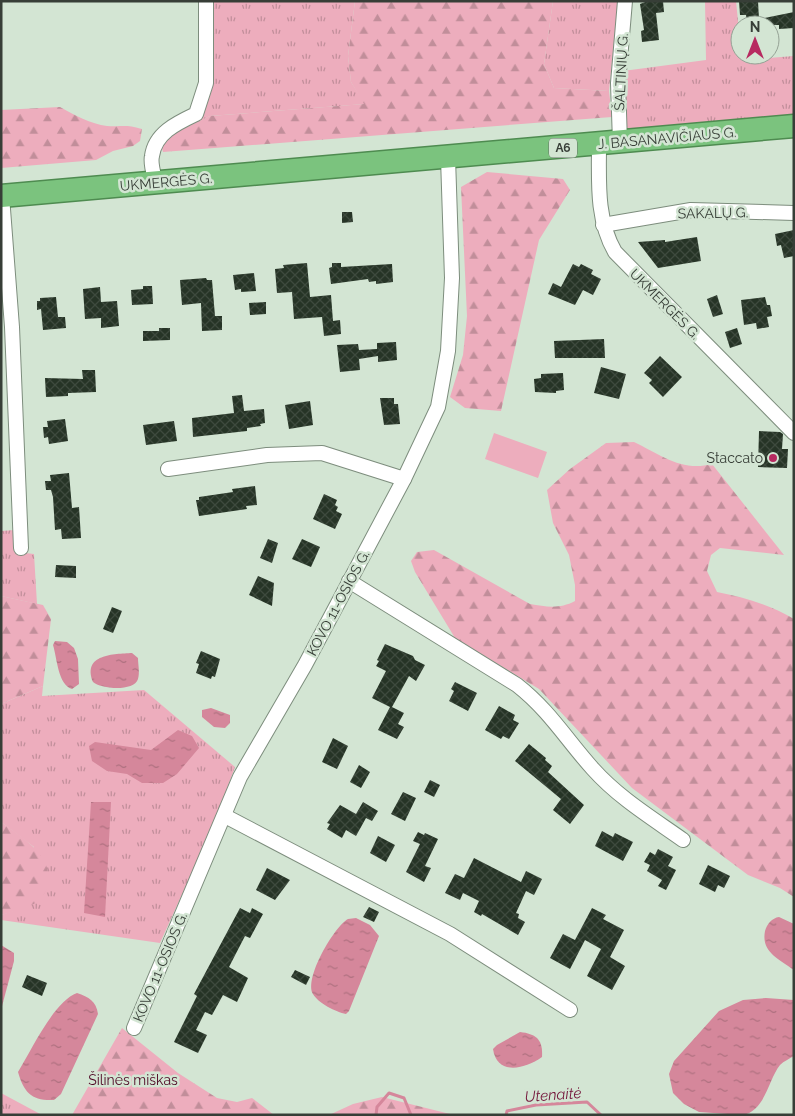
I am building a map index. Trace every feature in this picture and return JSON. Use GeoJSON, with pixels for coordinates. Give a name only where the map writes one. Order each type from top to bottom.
{"type":"FeatureCollection","features":[{"type":"Feature","properties":{"kind":"highway","name":"J. BASANAVIČIAUS G."},"geometry":{"type":"LineString","coordinates":[[331,168],[794,126]]}},
{"type":"Feature","properties":{"kind":"highway","name":"UKMERGĖS G."},"geometry":{"type":"LineString","coordinates":[[2,196],[331,168]]}},
{"type":"Feature","properties":{"kind":"street"},"geometry":{"type":"LineString","coordinates":[[156,183],[151,157],[157,139],[175,124],[196,114],[206,83],[206,1]]}},
{"type":"Feature","properties":{"kind":"street","name":"ŠALTINIŲ G."},"geometry":{"type":"LineString","coordinates":[[609,143],[618,83],[625,1]]}},
{"type":"Feature","properties":{"kind":"street","name":"UKMERGĖS G."},"geometry":{"type":"LineString","coordinates":[[609,143],[600,205],[603,225],[615,252],[794,432]]}},
{"type":"Feature","properties":{"kind":"street","name":"KOVO 11-OSIOS G."},"geometry":{"type":"LineString","coordinates":[[134,1028],[240,777],[304,665],[404,479],[438,407],[448,351],[452,278],[448,158]]}},
{"type":"Feature","properties":{"kind":"street"},"geometry":{"type":"LineString","coordinates":[[2,196],[12,327],[21,548]]}},
{"type":"Feature","properties":{"kind":"street","name":"SAKALŲ G."},"geometry":{"type":"LineString","coordinates":[[603,225],[691,210],[794,213]]}},
{"type":"Feature","properties":{"kind":"street"},"geometry":{"type":"LineString","coordinates":[[168,468],[267,455],[322,453],[404,479]]}},
{"type":"Feature","properties":{"kind":"street"},"geometry":{"type":"LineString","coordinates":[[349,581],[517,685],[535,699],[593,769],[617,793],[683,840]]}},
{"type":"Feature","properties":{"kind":"street"},"geometry":{"type":"LineString","coordinates":[[225,816],[450,934],[570,1010]]}},
{"type":"Feature","properties":{"kind":"green space"},"geometry":{"type":"Polygon","coordinates":[[[209,1],[355,1],[348,56],[351,82],[365,104],[210,116],[192,125],[200,114],[209,1]]]}},
{"type":"Feature","properties":{"kind":"green space"},"geometry":{"type":"Polygon","coordinates":[[[355,1],[553,1],[544,64],[554,88],[609,91],[612,117],[163,152],[161,143],[168,136],[210,116],[364,104],[351,82],[348,56],[355,1]]]}},
{"type":"Feature","properties":{"kind":"green space"},"geometry":{"type":"Polygon","coordinates":[[[553,1],[618,1],[609,91],[554,88],[544,64],[553,1]]]}},
{"type":"Feature","properties":{"kind":"green space"},"geometry":{"type":"Polygon","coordinates":[[[705,1],[736,1],[737,15],[730,15],[730,65],[780,65],[780,57],[794,56],[794,116],[626,133],[623,71],[706,60],[705,1]]]}},
{"type":"Feature","properties":{"kind":"green space"},"geometry":{"type":"Polygon","coordinates":[[[60,107],[95,123],[142,129],[140,141],[133,146],[113,151],[96,160],[1,168],[1,110],[60,107]]]}},
{"type":"Feature","properties":{"kind":"green space"},"geometry":{"type":"Polygon","coordinates":[[[487,172],[563,179],[570,190],[539,240],[501,411],[465,408],[450,397],[463,355],[467,316],[461,187],[487,172]]]}},
{"type":"Feature","properties":{"kind":"green space"},"geometry":{"type":"Polygon","coordinates":[[[494,433],[547,452],[538,478],[485,459],[494,433]]]}},
{"type":"Feature","properties":{"kind":"green space"},"geometry":{"type":"Polygon","coordinates":[[[634,442],[681,464],[701,466],[712,464],[784,555],[720,548],[711,555],[707,571],[717,592],[757,602],[794,619],[794,897],[780,888],[748,875],[632,788],[539,689],[455,638],[415,572],[411,561],[417,552],[434,550],[530,604],[553,607],[575,601],[575,585],[569,555],[553,523],[547,490],[570,469],[606,443],[634,442]]]}},
{"type":"Feature","properties":{"kind":"green space"},"geometry":{"type":"Polygon","coordinates":[[[15,530],[17,552],[34,554],[37,604],[1,596],[1,531],[15,530]]]}},
{"type":"Feature","properties":{"kind":"green space"},"geometry":{"type":"Polygon","coordinates":[[[1,596],[43,605],[51,619],[43,686],[1,704],[1,596]]]}},
{"type":"Feature","properties":{"kind":"green space"},"geometry":{"type":"Polygon","coordinates":[[[43,686],[42,696],[144,690],[235,767],[214,824],[160,943],[1,920],[1,915],[31,905],[34,847],[1,822],[1,704],[43,686]]]}},
{"type":"Feature","properties":{"kind":"green space"},"geometry":{"type":"Polygon","coordinates":[[[1,822],[41,855],[46,864],[48,884],[42,896],[32,905],[1,915],[1,822]]]}},
{"type":"Feature","properties":{"kind":"green space","name":"Šilinės miškas"},"geometry":{"type":"Polygon","coordinates":[[[122,1028],[178,1073],[217,1098],[237,1102],[252,1098],[274,1115],[72,1115],[122,1028]]]}},
{"type":"Feature","properties":{"kind":"green space"},"geometry":{"type":"Polygon","coordinates":[[[1,1093],[42,1115],[1,1115],[1,1093]]]}},
{"type":"Feature","properties":{"kind":"green space"},"geometry":{"type":"Polygon","coordinates":[[[382,1097],[460,1115],[329,1115],[353,1104],[382,1097]]]}},
{"type":"Feature","properties":{"kind":"water"},"geometry":{"type":"Polygon","coordinates":[[[55,641],[67,642],[74,648],[78,659],[79,684],[72,689],[67,686],[61,677],[53,645],[55,641]]]}},
{"type":"Feature","properties":{"kind":"water"},"geometry":{"type":"Polygon","coordinates":[[[132,653],[138,658],[139,677],[135,683],[124,688],[110,688],[93,682],[92,666],[96,661],[109,655],[132,653]]]}},
{"type":"Feature","properties":{"kind":"water"},"geometry":{"type":"Polygon","coordinates":[[[211,708],[230,715],[230,723],[225,728],[214,727],[202,717],[202,710],[211,708]]]}},
{"type":"Feature","properties":{"kind":"water"},"geometry":{"type":"Polygon","coordinates":[[[178,730],[192,736],[199,748],[177,774],[163,783],[142,783],[127,774],[107,771],[92,761],[89,746],[95,742],[151,750],[178,730]]]}},
{"type":"Feature","properties":{"kind":"water"},"geometry":{"type":"Polygon","coordinates":[[[91,802],[111,802],[105,917],[84,913],[91,802]]]}},
{"type":"Feature","properties":{"kind":"water"},"geometry":{"type":"Polygon","coordinates":[[[779,917],[794,924],[794,970],[772,954],[764,938],[767,926],[772,920],[779,917]]]}},
{"type":"Feature","properties":{"kind":"water"},"geometry":{"type":"Polygon","coordinates":[[[356,918],[370,925],[379,936],[349,1011],[346,1014],[332,1009],[319,1001],[313,994],[311,987],[316,965],[328,942],[342,924],[348,919],[356,918]]]}},
{"type":"Feature","properties":{"kind":"water"},"geometry":{"type":"Polygon","coordinates":[[[1,945],[14,953],[14,961],[1,1010],[1,945]]]}},
{"type":"Feature","properties":{"kind":"water"},"geometry":{"type":"Polygon","coordinates":[[[77,993],[91,1000],[96,1006],[98,1014],[61,1094],[54,1100],[40,1099],[26,1090],[18,1072],[52,1016],[68,998],[77,993]]]}},
{"type":"Feature","properties":{"kind":"water"},"geometry":{"type":"Polygon","coordinates":[[[766,998],[794,1000],[794,1056],[780,1065],[761,1102],[750,1113],[742,1115],[699,1112],[684,1104],[673,1093],[669,1074],[674,1061],[719,1011],[743,1000],[766,998]]]}},
{"type":"Feature","properties":{"kind":"water"},"geometry":{"type":"Polygon","coordinates":[[[520,1032],[531,1034],[538,1039],[542,1057],[528,1065],[513,1068],[506,1067],[496,1058],[493,1049],[520,1032]]]}},
{"type":"Feature","properties":{"kind":"building"},"geometry":{"type":"Polygon","coordinates":[[[648,1],[663,1],[664,12],[656,13],[659,40],[642,42],[641,31],[644,30],[640,4],[648,1]]]}},
{"type":"Feature","properties":{"kind":"building"},"geometry":{"type":"Polygon","coordinates":[[[739,1],[758,1],[759,15],[740,15],[739,1]]]}},
{"type":"Feature","properties":{"kind":"building"},"geometry":{"type":"Polygon","coordinates":[[[794,12],[794,28],[780,29],[779,15],[794,12]]]}},
{"type":"Feature","properties":{"kind":"building"},"geometry":{"type":"Polygon","coordinates":[[[342,212],[352,212],[353,222],[342,223],[342,212]]]}},
{"type":"Feature","properties":{"kind":"building"},"geometry":{"type":"Polygon","coordinates":[[[794,230],[794,256],[784,258],[781,245],[777,246],[775,234],[794,230]]]}},
{"type":"Feature","properties":{"kind":"building"},"geometry":{"type":"Polygon","coordinates":[[[697,237],[701,261],[658,268],[638,242],[665,240],[665,242],[697,237]]]}},
{"type":"Feature","properties":{"kind":"building"},"geometry":{"type":"Polygon","coordinates":[[[307,263],[310,297],[331,295],[333,321],[340,320],[341,334],[324,336],[322,317],[294,319],[292,292],[277,293],[275,269],[284,268],[283,265],[307,263]]]}},
{"type":"Feature","properties":{"kind":"building"},"geometry":{"type":"Polygon","coordinates":[[[332,263],[341,263],[341,267],[392,264],[393,282],[376,284],[376,281],[369,282],[368,279],[331,284],[329,268],[332,267],[332,263]]]}},
{"type":"Feature","properties":{"kind":"building"},"geometry":{"type":"Polygon","coordinates":[[[573,264],[579,267],[581,264],[593,270],[591,274],[601,279],[593,295],[583,290],[575,305],[548,294],[553,283],[561,287],[573,264]]]}},
{"type":"Feature","properties":{"kind":"building"},"geometry":{"type":"Polygon","coordinates":[[[254,273],[256,291],[241,292],[241,289],[235,290],[233,275],[254,273]]]}},
{"type":"Feature","properties":{"kind":"building"},"geometry":{"type":"Polygon","coordinates":[[[206,278],[207,280],[212,280],[215,316],[222,316],[222,330],[202,331],[201,303],[182,305],[180,280],[206,278]]]}},
{"type":"Feature","properties":{"kind":"building"},"geometry":{"type":"Polygon","coordinates":[[[143,286],[152,286],[153,304],[132,305],[131,290],[143,289],[143,286]]]}},
{"type":"Feature","properties":{"kind":"building"},"geometry":{"type":"Polygon","coordinates":[[[100,287],[101,302],[117,301],[119,326],[101,328],[101,318],[85,319],[83,289],[100,287]]]}},
{"type":"Feature","properties":{"kind":"building"},"geometry":{"type":"Polygon","coordinates":[[[717,295],[723,314],[713,317],[707,299],[717,295]]]}},
{"type":"Feature","properties":{"kind":"building"},"geometry":{"type":"Polygon","coordinates":[[[56,297],[58,317],[65,317],[66,328],[43,330],[41,309],[37,310],[37,301],[40,301],[40,298],[56,297]]]}},
{"type":"Feature","properties":{"kind":"building"},"geometry":{"type":"Polygon","coordinates":[[[765,297],[767,305],[770,305],[772,316],[767,317],[769,327],[757,329],[756,323],[744,325],[741,300],[765,297]]]}},
{"type":"Feature","properties":{"kind":"building"},"geometry":{"type":"Polygon","coordinates":[[[266,302],[266,314],[250,315],[249,303],[266,302]]]}},
{"type":"Feature","properties":{"kind":"building"},"geometry":{"type":"Polygon","coordinates":[[[159,328],[170,328],[170,340],[143,341],[143,331],[159,331],[159,328]]]}},
{"type":"Feature","properties":{"kind":"building"},"geometry":{"type":"Polygon","coordinates":[[[737,328],[742,344],[730,348],[725,332],[737,328]]]}},
{"type":"Feature","properties":{"kind":"building"},"geometry":{"type":"Polygon","coordinates":[[[604,339],[605,358],[555,358],[554,341],[604,339]]]}},
{"type":"Feature","properties":{"kind":"building"},"geometry":{"type":"Polygon","coordinates":[[[396,342],[397,360],[378,362],[378,356],[359,359],[360,370],[340,372],[337,345],[358,344],[359,350],[377,349],[377,343],[396,342]]]}},
{"type":"Feature","properties":{"kind":"building"},"geometry":{"type":"Polygon","coordinates":[[[660,356],[682,377],[663,397],[649,383],[652,380],[644,373],[660,356]]]}},
{"type":"Feature","properties":{"kind":"building"},"geometry":{"type":"Polygon","coordinates":[[[601,367],[626,374],[619,399],[594,393],[601,367]]]}},
{"type":"Feature","properties":{"kind":"building"},"geometry":{"type":"Polygon","coordinates":[[[82,370],[95,370],[96,392],[68,393],[68,396],[46,397],[45,378],[83,379],[82,370]]]}},
{"type":"Feature","properties":{"kind":"building"},"geometry":{"type":"Polygon","coordinates":[[[563,373],[564,390],[556,391],[556,393],[535,392],[534,379],[541,378],[541,374],[563,373]]]}},
{"type":"Feature","properties":{"kind":"building"},"geometry":{"type":"Polygon","coordinates":[[[242,395],[244,411],[264,409],[265,423],[260,424],[261,426],[247,428],[247,431],[193,437],[192,418],[234,413],[232,396],[242,395]]]}},
{"type":"Feature","properties":{"kind":"building"},"geometry":{"type":"Polygon","coordinates":[[[380,398],[394,398],[394,404],[398,404],[400,424],[384,425],[380,398]]]}},
{"type":"Feature","properties":{"kind":"building"},"geometry":{"type":"Polygon","coordinates":[[[310,401],[313,425],[289,429],[285,405],[310,401]]]}},
{"type":"Feature","properties":{"kind":"building"},"geometry":{"type":"Polygon","coordinates":[[[65,419],[68,441],[49,444],[48,437],[44,438],[43,427],[48,427],[47,421],[65,419]]]}},
{"type":"Feature","properties":{"kind":"building"},"geometry":{"type":"Polygon","coordinates":[[[174,421],[177,441],[146,445],[143,425],[174,421]]]}},
{"type":"Feature","properties":{"kind":"building","name":"Staccato"},"geometry":{"type":"Polygon","coordinates":[[[759,431],[780,432],[783,434],[782,449],[788,449],[787,468],[758,467],[759,431]]]}},
{"type":"Feature","properties":{"kind":"building"},"geometry":{"type":"Polygon","coordinates":[[[69,473],[72,508],[79,507],[81,538],[62,539],[61,529],[55,530],[53,497],[51,490],[46,490],[45,481],[51,481],[50,475],[69,473]]]}},
{"type":"Feature","properties":{"kind":"building"},"geometry":{"type":"Polygon","coordinates":[[[255,486],[257,505],[246,506],[247,509],[199,516],[196,500],[199,500],[199,497],[233,492],[232,489],[255,486]]]}},
{"type":"Feature","properties":{"kind":"building"},"geometry":{"type":"Polygon","coordinates":[[[324,494],[337,500],[335,505],[338,507],[336,511],[342,514],[335,529],[313,519],[324,494]]]}},
{"type":"Feature","properties":{"kind":"building"},"geometry":{"type":"Polygon","coordinates":[[[268,539],[278,543],[272,563],[260,558],[268,539]]]}},
{"type":"Feature","properties":{"kind":"building"},"geometry":{"type":"Polygon","coordinates":[[[302,539],[320,547],[311,567],[292,559],[302,539]]]}},
{"type":"Feature","properties":{"kind":"building"},"geometry":{"type":"Polygon","coordinates":[[[56,565],[76,566],[76,578],[55,577],[56,565]]]}},
{"type":"Feature","properties":{"kind":"building"},"geometry":{"type":"Polygon","coordinates":[[[258,576],[274,583],[272,606],[249,595],[258,576]]]}},
{"type":"Feature","properties":{"kind":"building"},"geometry":{"type":"Polygon","coordinates":[[[112,607],[122,611],[113,633],[103,629],[112,607]]]}},
{"type":"Feature","properties":{"kind":"building"},"geometry":{"type":"Polygon","coordinates":[[[385,644],[413,656],[415,660],[425,665],[416,681],[409,676],[392,707],[404,713],[398,724],[404,727],[397,739],[378,730],[390,707],[372,698],[386,671],[376,666],[385,644]]]}},
{"type":"Feature","properties":{"kind":"building"},"geometry":{"type":"Polygon","coordinates":[[[201,651],[220,659],[215,677],[212,676],[211,679],[196,673],[199,664],[196,663],[201,651]]]}},
{"type":"Feature","properties":{"kind":"building"},"geometry":{"type":"Polygon","coordinates":[[[455,682],[477,693],[468,711],[449,701],[454,691],[451,689],[455,682]]]}},
{"type":"Feature","properties":{"kind":"building"},"geometry":{"type":"Polygon","coordinates":[[[499,706],[515,715],[513,720],[519,723],[509,739],[503,736],[501,739],[485,730],[499,706]]]}},
{"type":"Feature","properties":{"kind":"building"},"geometry":{"type":"Polygon","coordinates":[[[333,738],[348,746],[337,769],[322,762],[333,738]]]}},
{"type":"Feature","properties":{"kind":"building"},"geometry":{"type":"Polygon","coordinates":[[[529,744],[546,758],[545,760],[552,766],[548,772],[584,805],[570,824],[553,810],[561,799],[515,761],[529,744]]]}},
{"type":"Feature","properties":{"kind":"building"},"geometry":{"type":"Polygon","coordinates":[[[359,765],[370,772],[361,788],[350,782],[359,765]]]}},
{"type":"Feature","properties":{"kind":"building"},"geometry":{"type":"Polygon","coordinates":[[[430,780],[440,785],[434,797],[424,792],[430,780]]]}},
{"type":"Feature","properties":{"kind":"building"},"geometry":{"type":"Polygon","coordinates":[[[403,792],[416,798],[405,821],[391,814],[403,792]]]}},
{"type":"Feature","properties":{"kind":"building"},"geometry":{"type":"Polygon","coordinates":[[[363,802],[378,811],[372,821],[366,818],[356,836],[346,830],[342,838],[327,829],[330,824],[327,823],[340,805],[356,814],[363,802]]]}},
{"type":"Feature","properties":{"kind":"building"},"geometry":{"type":"Polygon","coordinates":[[[602,831],[613,837],[615,833],[633,842],[623,861],[595,846],[602,831]]]}},
{"type":"Feature","properties":{"kind":"building"},"geometry":{"type":"Polygon","coordinates":[[[418,832],[438,839],[425,866],[431,868],[424,882],[406,872],[420,844],[413,841],[418,832]]]}},
{"type":"Feature","properties":{"kind":"building"},"geometry":{"type":"Polygon","coordinates":[[[378,836],[395,845],[386,862],[370,853],[378,836]]]}},
{"type":"Feature","properties":{"kind":"building"},"geometry":{"type":"Polygon","coordinates":[[[658,849],[673,857],[668,866],[676,870],[666,890],[658,886],[662,880],[647,871],[650,865],[644,862],[650,852],[655,855],[658,849]]]}},
{"type":"Feature","properties":{"kind":"building"},"geometry":{"type":"Polygon","coordinates":[[[474,858],[521,882],[526,871],[542,879],[534,895],[526,891],[516,913],[519,914],[518,918],[525,922],[518,935],[482,914],[481,916],[474,912],[479,901],[463,893],[460,900],[445,893],[455,874],[464,878],[474,858]]]}},
{"type":"Feature","properties":{"kind":"building"},"geometry":{"type":"Polygon","coordinates":[[[708,865],[730,876],[724,888],[718,885],[715,892],[699,884],[708,865]]]}},
{"type":"Feature","properties":{"kind":"building"},"geometry":{"type":"Polygon","coordinates":[[[267,868],[290,880],[275,900],[256,890],[267,868]]]}},
{"type":"Feature","properties":{"kind":"building"},"geometry":{"type":"Polygon","coordinates":[[[369,907],[379,912],[374,922],[363,917],[369,907]]]}},
{"type":"Feature","properties":{"kind":"building"},"geometry":{"type":"Polygon","coordinates":[[[240,908],[250,913],[252,908],[263,914],[250,938],[245,936],[229,967],[248,978],[237,1002],[223,995],[212,1015],[205,1012],[196,1030],[207,1035],[198,1053],[174,1042],[197,996],[194,994],[240,908]]]}},
{"type":"Feature","properties":{"kind":"building"},"geometry":{"type":"Polygon","coordinates":[[[592,908],[606,915],[603,919],[624,930],[610,957],[625,966],[612,990],[587,976],[601,949],[585,940],[570,969],[550,958],[563,934],[575,940],[592,908]]]}},
{"type":"Feature","properties":{"kind":"building"},"geometry":{"type":"Polygon","coordinates":[[[295,970],[310,977],[306,985],[291,977],[295,970]]]}},
{"type":"Feature","properties":{"kind":"building"},"geometry":{"type":"Polygon","coordinates":[[[27,975],[47,983],[42,996],[22,987],[27,975]]]}},
{"type":"Feature","properties":{"kind":"waterway","name":"Utenaitė"},"geometry":{"type":"LineString","coordinates":[[376,1115],[377,1107],[389,1093],[404,1098],[411,1115]]}},
{"type":"Feature","properties":{"kind":"waterway","name":"Utenaitė"},"geometry":{"type":"LineString","coordinates":[[506,1115],[507,1111],[536,1105],[587,1102],[601,1115]]}},
{"type":"Feature","properties":{"kind":"place","name":"Staccato"},"geometry":{"type":"Point","coordinates":[773,458]}}]}
